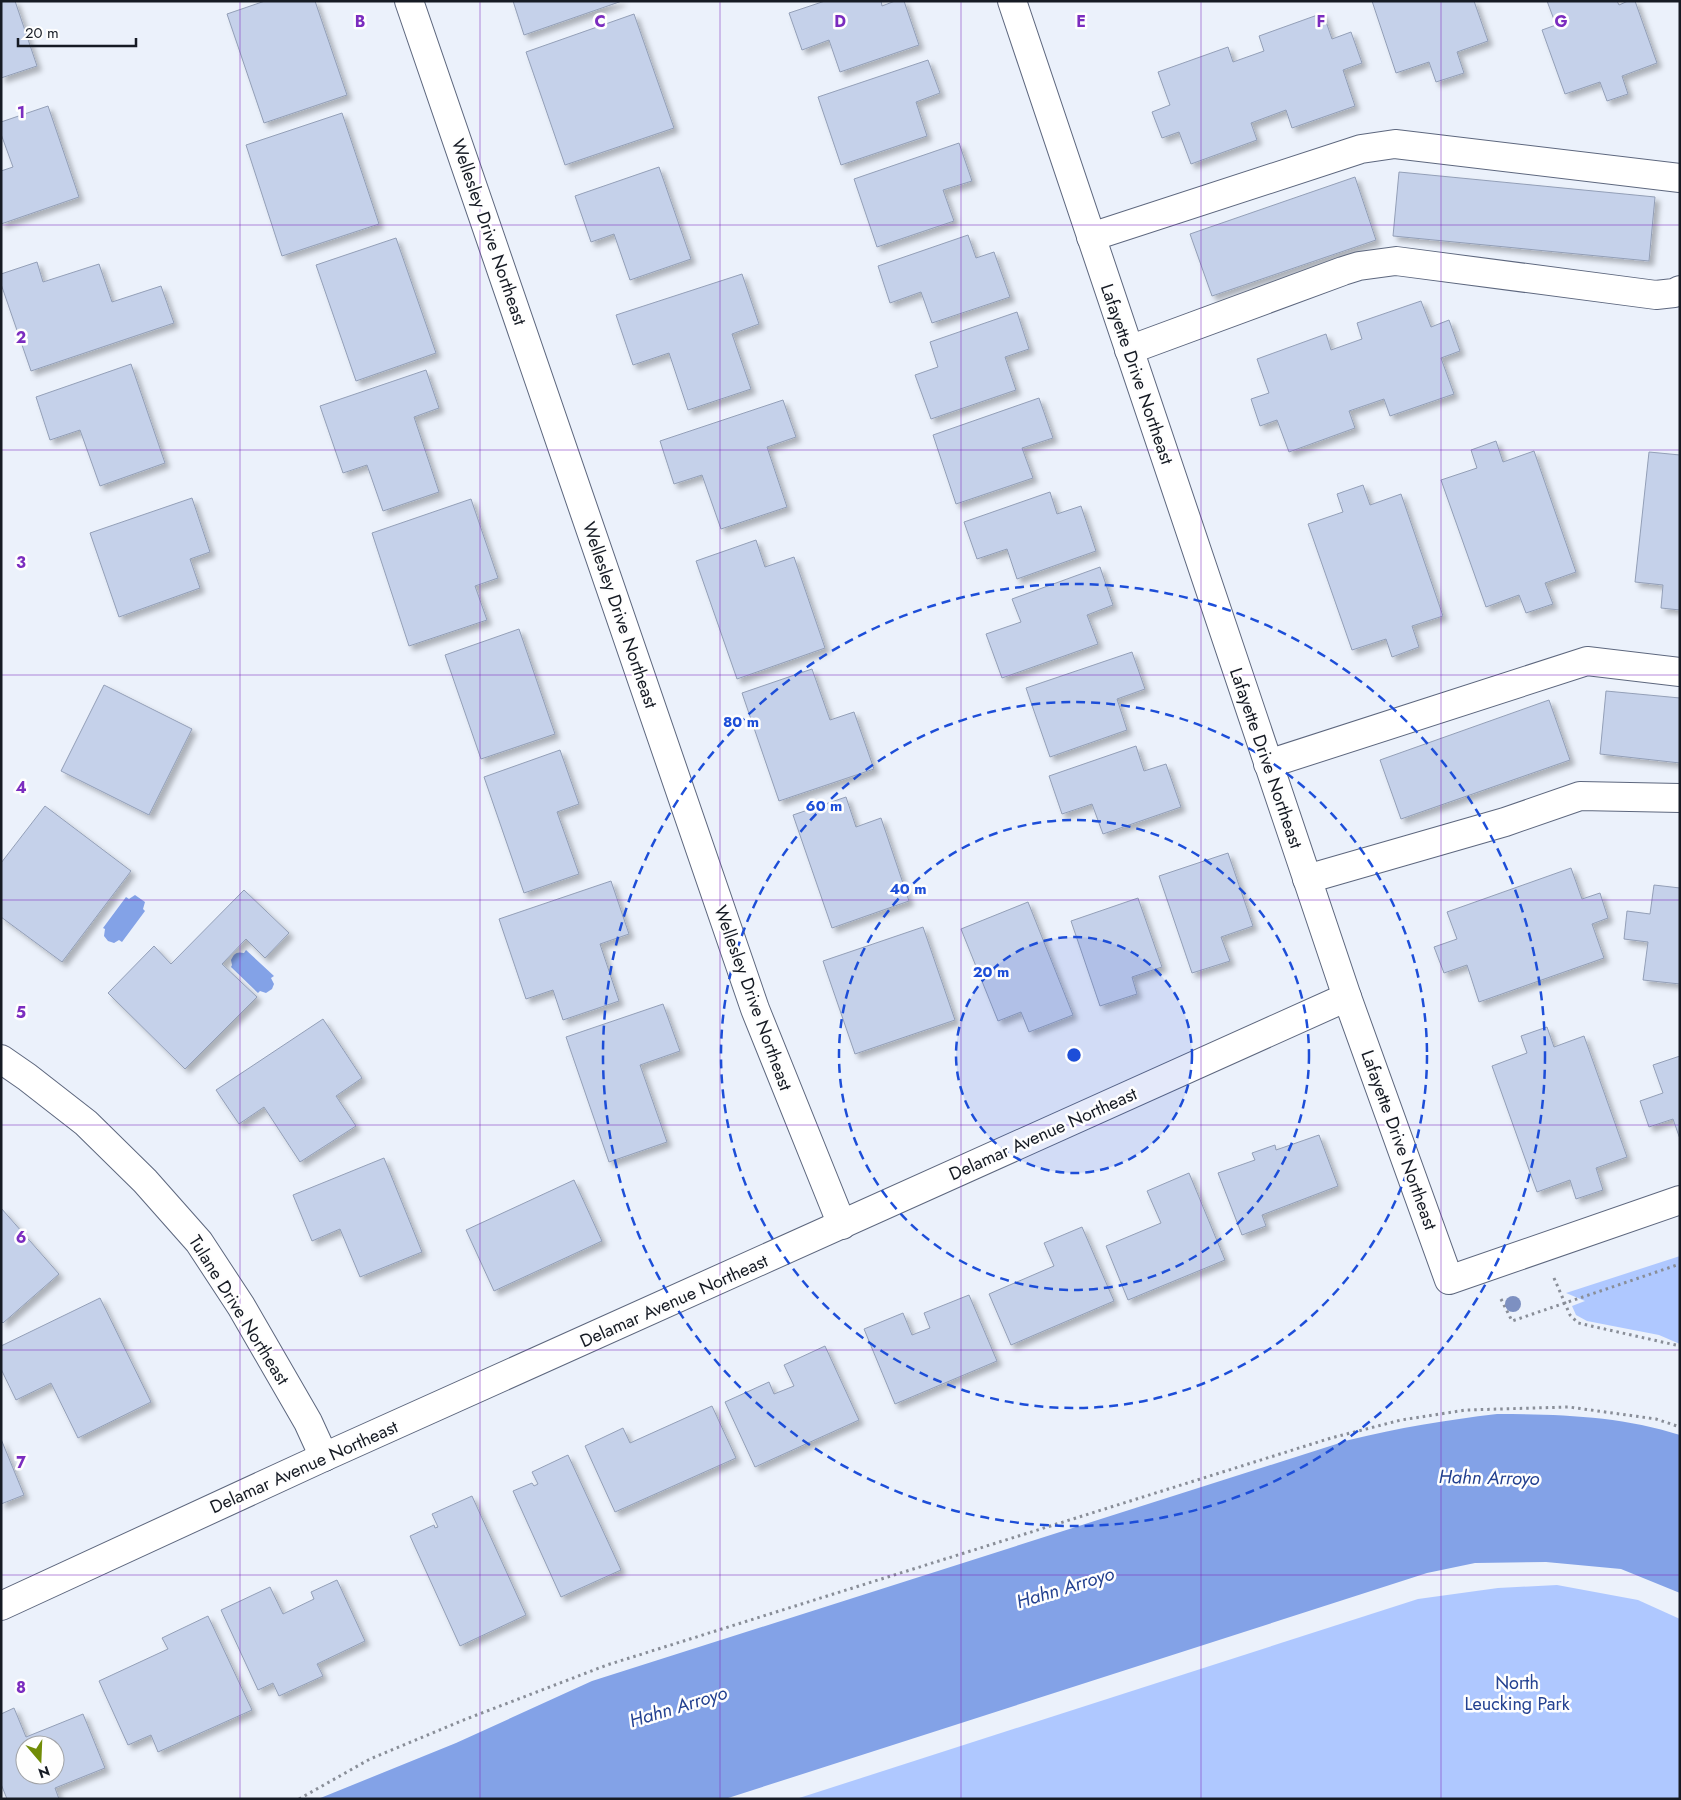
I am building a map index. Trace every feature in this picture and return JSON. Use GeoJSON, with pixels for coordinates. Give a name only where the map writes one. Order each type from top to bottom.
{"type":"FeatureCollection","features":[{"type":"Feature","properties":{"kind":"street","name":"Wellesley Drive Northeast"},"geometry":{"type":"LineString","coordinates":[[409,1],[755,1009],[842,1225]]}},
{"type":"Feature","properties":{"kind":"street","name":"Lafayette Drive Northeast"},"geometry":{"type":"LineString","coordinates":[[1012,1],[1347,997],[1449,1280],[1680,1200]]}},
{"type":"Feature","properties":{"kind":"street"},"geometry":{"type":"LineString","coordinates":[[1091,237],[1361,149],[1395,144],[1680,178]]}},
{"type":"Feature","properties":{"kind":"street"},"geometry":{"type":"LineString","coordinates":[[1129,350],[1343,271],[1372,263],[1396,261],[1656,295],[1674,293],[1680,290]]}},
{"type":"Feature","properties":{"kind":"street"},"geometry":{"type":"LineString","coordinates":[[1268,764],[1587,661],[1680,672]]}},
{"type":"Feature","properties":{"kind":"street"},"geometry":{"type":"LineString","coordinates":[[1307,879],[1505,822],[1580,796],[1680,798]]}},
{"type":"Feature","properties":{"kind":"street","name":"Delamar Avenue Northeast"},"geometry":{"type":"LineString","coordinates":[[1,1606],[324,1458],[1347,997]]}},
{"type":"Feature","properties":{"kind":"street","name":"Tulane Drive Northeast"},"geometry":{"type":"LineString","coordinates":[[1,1059],[86,1123],[145,1181],[200,1242],[246,1315],[308,1422],[324,1458]]}},
{"type":"Feature","properties":{"kind":"path"},"geometry":{"type":"LineString","coordinates":[[1499,1295],[1512,1321],[1680,1264]]}},
{"type":"Feature","properties":{"kind":"path"},"geometry":{"type":"LineString","coordinates":[[1550,1269],[1570,1315],[1578,1323],[1680,1346]]}},
{"type":"Feature","properties":{"kind":"path"},"geometry":{"type":"LineString","coordinates":[[299,1799],[370,1760],[461,1721],[607,1665],[1331,1438],[1401,1420],[1466,1410],[1569,1406],[1656,1419],[1680,1426]]}},
{"type":"Feature","properties":{"kind":"green space"},"geometry":{"type":"Polygon","coordinates":[[[1680,1256],[1680,1344],[1659,1335],[1587,1321],[1576,1315],[1572,1306],[1585,1301],[1566,1293],[1680,1256]]]}},
{"type":"Feature","properties":{"kind":"green space","name":"North Leucking Park"},"geometry":{"type":"Polygon","coordinates":[[[1557,1585],[1638,1600],[1680,1619],[1680,1799],[796,1799],[1418,1599],[1498,1588],[1557,1585]]]}},
{"type":"Feature","properties":{"kind":"water"},"geometry":{"type":"Polygon","coordinates":[[[135,895],[145,902],[143,909],[145,911],[122,942],[119,940],[114,943],[108,941],[104,936],[105,929],[103,928],[126,897],[129,899],[135,895]]]}},
{"type":"Feature","properties":{"kind":"water"},"geometry":{"type":"Polygon","coordinates":[[[246,950],[274,976],[271,978],[274,984],[272,989],[266,993],[260,991],[258,993],[231,967],[231,960],[234,955],[239,952],[244,953],[246,950]]]}},
{"type":"Feature","properties":{"kind":"water","name":"Hahn Arroyo"},"geometry":{"type":"Polygon","coordinates":[[[1497,1414],[1589,1417],[1635,1424],[1680,1435],[1680,1593],[1621,1569],[1546,1562],[1475,1563],[1427,1573],[725,1799],[318,1799],[456,1743],[592,1681],[1349,1440],[1422,1425],[1497,1414]]]}},
{"type":"Feature","properties":{"kind":"building"},"geometry":{"type":"Polygon","coordinates":[[[1,1],[15,1],[37,66],[1,78],[1,1]]]}},
{"type":"Feature","properties":{"kind":"building"},"geometry":{"type":"Polygon","coordinates":[[[265,1],[315,1],[347,95],[264,123],[227,14],[265,1]]]}},
{"type":"Feature","properties":{"kind":"building"},"geometry":{"type":"Polygon","coordinates":[[[513,1],[622,1],[524,35],[513,1]]]}},
{"type":"Feature","properties":{"kind":"building"},"geometry":{"type":"Polygon","coordinates":[[[825,1],[881,1],[882,6],[895,1],[904,1],[919,45],[840,72],[829,40],[802,50],[789,13],[825,1]]]}},
{"type":"Feature","properties":{"kind":"building"},"geometry":{"type":"Polygon","coordinates":[[[1372,1],[1474,1],[1488,41],[1457,52],[1464,73],[1436,82],[1429,62],[1396,73],[1372,1]]]}},
{"type":"Feature","properties":{"kind":"building"},"geometry":{"type":"Polygon","coordinates":[[[1547,1],[1617,1],[1619,5],[1628,1],[1635,1],[1657,63],[1622,76],[1628,94],[1607,101],[1600,82],[1565,94],[1542,30],[1556,25],[1547,1]]]}},
{"type":"Feature","properties":{"kind":"building"},"geometry":{"type":"Polygon","coordinates":[[[1323,13],[1332,39],[1351,32],[1362,63],[1343,70],[1355,106],[1292,128],[1286,110],[1251,123],[1257,140],[1191,164],[1179,132],[1162,138],[1152,112],[1170,105],[1158,72],[1228,47],[1233,62],[1264,51],[1259,36],[1323,13]]]}},
{"type":"Feature","properties":{"kind":"building"},"geometry":{"type":"Polygon","coordinates":[[[634,14],[674,128],[565,165],[526,52],[634,14]]]}},
{"type":"Feature","properties":{"kind":"building"},"geometry":{"type":"Polygon","coordinates":[[[928,60],[940,93],[916,102],[927,136],[841,165],[818,97],[928,60]]]}},
{"type":"Feature","properties":{"kind":"building"},"geometry":{"type":"Polygon","coordinates":[[[48,106],[79,197],[1,224],[1,171],[13,167],[1,134],[1,122],[48,106]]]}},
{"type":"Feature","properties":{"kind":"building"},"geometry":{"type":"Polygon","coordinates":[[[342,113],[379,224],[282,256],[246,145],[342,113]]]}},
{"type":"Feature","properties":{"kind":"building"},"geometry":{"type":"Polygon","coordinates":[[[959,143],[972,181],[943,190],[954,221],[877,247],[854,179],[959,143]]]}},
{"type":"Feature","properties":{"kind":"building"},"geometry":{"type":"Polygon","coordinates":[[[659,167],[691,259],[630,280],[614,234],[591,242],[575,196],[659,167]]]}},
{"type":"Feature","properties":{"kind":"building"},"geometry":{"type":"Polygon","coordinates":[[[1399,172],[1655,197],[1649,261],[1393,236],[1399,172]]]}},
{"type":"Feature","properties":{"kind":"building"},"geometry":{"type":"Polygon","coordinates":[[[1355,177],[1376,240],[1212,296],[1190,234],[1355,177]]]}},
{"type":"Feature","properties":{"kind":"building"},"geometry":{"type":"Polygon","coordinates":[[[968,235],[976,258],[994,252],[1010,297],[932,323],[921,292],[890,303],[878,266],[968,235]]]}},
{"type":"Feature","properties":{"kind":"building"},"geometry":{"type":"Polygon","coordinates":[[[396,238],[436,353],[356,381],[316,265],[396,238]]]}},
{"type":"Feature","properties":{"kind":"building"},"geometry":{"type":"Polygon","coordinates":[[[37,262],[43,282],[99,264],[112,302],[161,286],[174,323],[31,371],[1,284],[1,274],[37,262]]]}},
{"type":"Feature","properties":{"kind":"building"},"geometry":{"type":"Polygon","coordinates":[[[742,274],[759,324],[732,334],[751,389],[688,410],[669,353],[633,365],[616,315],[742,274]]]}},
{"type":"Feature","properties":{"kind":"building"},"geometry":{"type":"Polygon","coordinates":[[[1421,301],[1431,327],[1449,320],[1460,351],[1441,358],[1454,394],[1390,416],[1384,399],[1349,411],[1355,428],[1289,452],[1277,420],[1260,426],[1251,399],[1269,393],[1257,359],[1326,334],[1331,350],[1362,339],[1357,323],[1421,301]]]}},
{"type":"Feature","properties":{"kind":"building"},"geometry":{"type":"Polygon","coordinates":[[[1017,312],[1029,349],[1005,357],[1016,390],[931,419],[915,375],[938,367],[930,342],[1017,312]]]}},
{"type":"Feature","properties":{"kind":"building"},"geometry":{"type":"Polygon","coordinates":[[[131,364],[165,463],[100,486],[80,430],[50,440],[36,397],[131,364]]]}},
{"type":"Feature","properties":{"kind":"building"},"geometry":{"type":"Polygon","coordinates":[[[426,370],[439,408],[414,417],[439,492],[383,511],[367,465],[343,473],[320,406],[426,370]]]}},
{"type":"Feature","properties":{"kind":"building"},"geometry":{"type":"Polygon","coordinates":[[[1039,398],[1053,438],[1022,448],[1033,478],[956,504],[933,435],[1039,398]]]}},
{"type":"Feature","properties":{"kind":"building"},"geometry":{"type":"Polygon","coordinates":[[[783,400],[796,437],[767,447],[787,507],[721,529],[702,475],[674,484],[660,441],[783,400]]]}},
{"type":"Feature","properties":{"kind":"building"},"geometry":{"type":"Polygon","coordinates":[[[1496,441],[1503,462],[1534,451],[1576,572],[1545,583],[1553,604],[1526,613],[1519,595],[1486,607],[1441,480],[1477,468],[1471,450],[1496,441]]]}},
{"type":"Feature","properties":{"kind":"building"},"geometry":{"type":"Polygon","coordinates":[[[1649,452],[1680,455],[1680,610],[1661,608],[1663,585],[1635,582],[1649,452]]]}},
{"type":"Feature","properties":{"kind":"building"},"geometry":{"type":"Polygon","coordinates":[[[1363,485],[1370,505],[1401,494],[1443,616],[1412,626],[1419,647],[1392,657],[1386,639],[1352,650],[1308,524],[1343,512],[1337,494],[1363,485]]]}},
{"type":"Feature","properties":{"kind":"building"},"geometry":{"type":"Polygon","coordinates":[[[1050,492],[1057,514],[1081,506],[1096,551],[1017,579],[1007,549],[977,559],[964,522],[1050,492]]]}},
{"type":"Feature","properties":{"kind":"building"},"geometry":{"type":"Polygon","coordinates":[[[192,498],[210,552],[190,559],[200,588],[119,617],[90,533],[192,498]]]}},
{"type":"Feature","properties":{"kind":"building"},"geometry":{"type":"Polygon","coordinates":[[[471,499],[498,578],[475,586],[487,620],[409,646],[372,533],[471,499]]]}},
{"type":"Feature","properties":{"kind":"building"},"geometry":{"type":"Polygon","coordinates":[[[756,540],[765,567],[794,557],[825,648],[737,679],[696,561],[756,540]]]}},
{"type":"Feature","properties":{"kind":"building"},"geometry":{"type":"Polygon","coordinates":[[[1100,567],[1113,605],[1087,615],[1098,644],[1002,678],[986,634],[1021,622],[1012,599],[1100,567]]]}},
{"type":"Feature","properties":{"kind":"building"},"geometry":{"type":"Polygon","coordinates":[[[519,629],[555,734],[481,759],[445,655],[519,629]]]}},
{"type":"Feature","properties":{"kind":"building"},"geometry":{"type":"Polygon","coordinates":[[[1132,652],[1145,689],[1117,699],[1127,730],[1050,757],[1026,688],[1132,652]]]}},
{"type":"Feature","properties":{"kind":"building"},"geometry":{"type":"Polygon","coordinates":[[[812,669],[830,720],[854,712],[874,769],[779,801],[742,693],[812,669]]]}},
{"type":"Feature","properties":{"kind":"building"},"geometry":{"type":"Polygon","coordinates":[[[104,685],[192,729],[149,815],[61,771],[104,685]]]}},
{"type":"Feature","properties":{"kind":"building"},"geometry":{"type":"Polygon","coordinates":[[[1606,691],[1680,698],[1680,763],[1600,754],[1606,691]]]}},
{"type":"Feature","properties":{"kind":"building"},"geometry":{"type":"Polygon","coordinates":[[[1549,700],[1570,760],[1401,819],[1380,760],[1549,700]]]}},
{"type":"Feature","properties":{"kind":"building"},"geometry":{"type":"Polygon","coordinates":[[[1136,746],[1144,771],[1166,764],[1181,807],[1103,834],[1092,804],[1062,814],[1049,776],[1136,746]]]}},
{"type":"Feature","properties":{"kind":"building"},"geometry":{"type":"Polygon","coordinates":[[[560,750],[579,804],[557,812],[579,874],[524,893],[484,777],[560,750]]]}},
{"type":"Feature","properties":{"kind":"building"},"geometry":{"type":"Polygon","coordinates":[[[846,797],[856,827],[881,818],[909,901],[832,928],[793,815],[846,797]]]}},
{"type":"Feature","properties":{"kind":"building"},"geometry":{"type":"Polygon","coordinates":[[[45,806],[131,871],[62,962],[1,917],[1,863],[45,806]]]}},
{"type":"Feature","properties":{"kind":"building"},"geometry":{"type":"Polygon","coordinates":[[[1228,853],[1253,926],[1221,937],[1230,961],[1192,973],[1159,876],[1228,853]]]}},
{"type":"Feature","properties":{"kind":"building"},"geometry":{"type":"Polygon","coordinates":[[[1571,868],[1582,899],[1600,893],[1608,918],[1592,924],[1604,958],[1479,1002],[1467,965],[1444,973],[1434,947],[1457,939],[1447,912],[1571,868]]]}},
{"type":"Feature","properties":{"kind":"building"},"geometry":{"type":"Polygon","coordinates":[[[611,881],[629,934],[600,944],[619,1001],[563,1020],[553,990],[526,999],[499,919],[611,881]]]}},
{"type":"Feature","properties":{"kind":"building"},"geometry":{"type":"Polygon","coordinates":[[[1654,885],[1680,888],[1680,984],[1643,980],[1648,942],[1624,939],[1627,911],[1650,914],[1654,885]]]}},
{"type":"Feature","properties":{"kind":"building"},"geometry":{"type":"Polygon","coordinates":[[[244,890],[289,933],[265,958],[246,939],[222,964],[257,997],[185,1069],[108,993],[154,946],[171,964],[244,890]]]}},
{"type":"Feature","properties":{"kind":"building"},"geometry":{"type":"Polygon","coordinates":[[[1138,898],[1162,967],[1132,977],[1137,994],[1100,1006],[1071,921],[1138,898]]]}},
{"type":"Feature","properties":{"kind":"building"},"geometry":{"type":"Polygon","coordinates":[[[1028,902],[1073,1015],[1029,1032],[1021,1012],[998,1021],[961,929],[1028,902]]]}},
{"type":"Feature","properties":{"kind":"building"},"geometry":{"type":"Polygon","coordinates":[[[923,927],[955,1020],[855,1054],[823,961],[923,927]]]}},
{"type":"Feature","properties":{"kind":"building"},"geometry":{"type":"Polygon","coordinates":[[[663,1004],[680,1051],[640,1065],[667,1142],[609,1162],[566,1037],[663,1004]]]}},
{"type":"Feature","properties":{"kind":"building"},"geometry":{"type":"Polygon","coordinates":[[[323,1019],[362,1078],[336,1096],[356,1126],[300,1162],[264,1107],[239,1124],[216,1090],[323,1019]]]}},
{"type":"Feature","properties":{"kind":"building"},"geometry":{"type":"Polygon","coordinates":[[[1547,1027],[1554,1047],[1584,1036],[1627,1157],[1596,1168],[1603,1190],[1576,1199],[1570,1180],[1537,1192],[1492,1066],[1527,1053],[1521,1036],[1547,1027]]]}},
{"type":"Feature","properties":{"kind":"building"},"geometry":{"type":"Polygon","coordinates":[[[1680,1056],[1680,1139],[1673,1119],[1649,1127],[1640,1101],[1663,1093],[1653,1065],[1680,1056]]]}},
{"type":"Feature","properties":{"kind":"building"},"geometry":{"type":"Polygon","coordinates":[[[1319,1135],[1338,1186],[1262,1215],[1266,1226],[1242,1235],[1218,1173],[1255,1160],[1252,1153],[1275,1145],[1276,1150],[1319,1135]]]}},
{"type":"Feature","properties":{"kind":"building"},"geometry":{"type":"Polygon","coordinates":[[[384,1158],[422,1252],[360,1277],[340,1229],[312,1241],[293,1195],[384,1158]]]}},
{"type":"Feature","properties":{"kind":"building"},"geometry":{"type":"Polygon","coordinates":[[[1189,1173],[1225,1260],[1128,1300],[1106,1246],[1161,1223],[1147,1191],[1189,1173]]]}},
{"type":"Feature","properties":{"kind":"building"},"geometry":{"type":"Polygon","coordinates":[[[574,1180],[602,1241],[494,1291],[466,1230],[574,1180]]]}},
{"type":"Feature","properties":{"kind":"building"},"geometry":{"type":"Polygon","coordinates":[[[1,1208],[59,1274],[3,1323],[1,1321],[1,1208]]]}},
{"type":"Feature","properties":{"kind":"building"},"geometry":{"type":"Polygon","coordinates":[[[1082,1227],[1114,1301],[1011,1345],[989,1294],[1054,1266],[1044,1243],[1082,1227]]]}},
{"type":"Feature","properties":{"kind":"building"},"geometry":{"type":"Polygon","coordinates":[[[969,1295],[997,1361],[895,1404],[864,1329],[903,1313],[912,1335],[930,1328],[924,1313],[969,1295]]]}},
{"type":"Feature","properties":{"kind":"building"},"geometry":{"type":"Polygon","coordinates":[[[100,1298],[151,1402],[78,1438],[51,1383],[16,1400],[1,1369],[1,1346],[100,1298]]]}},
{"type":"Feature","properties":{"kind":"building"},"geometry":{"type":"Polygon","coordinates":[[[825,1346],[859,1420],[755,1467],[725,1402],[769,1382],[774,1394],[794,1386],[784,1365],[825,1346]]]}},
{"type":"Feature","properties":{"kind":"building"},"geometry":{"type":"Polygon","coordinates":[[[712,1406],[736,1458],[615,1512],[585,1446],[623,1428],[630,1443],[712,1406]]]}},
{"type":"Feature","properties":{"kind":"building"},"geometry":{"type":"Polygon","coordinates":[[[1,1439],[24,1495],[1,1504],[1,1439]]]}},
{"type":"Feature","properties":{"kind":"building"},"geometry":{"type":"Polygon","coordinates":[[[568,1455],[621,1570],[561,1597],[513,1491],[532,1483],[534,1486],[538,1484],[532,1472],[568,1455]]]}},
{"type":"Feature","properties":{"kind":"building"},"geometry":{"type":"Polygon","coordinates":[[[472,1496],[526,1615],[460,1646],[410,1536],[434,1525],[435,1528],[438,1527],[432,1514],[472,1496]]]}},
{"type":"Feature","properties":{"kind":"building"},"geometry":{"type":"Polygon","coordinates":[[[337,1580],[365,1641],[317,1664],[323,1676],[279,1696],[273,1683],[258,1690],[221,1610],[270,1587],[283,1614],[314,1599],[311,1592],[337,1580]]]}},
{"type":"Feature","properties":{"kind":"building"},"geometry":{"type":"Polygon","coordinates":[[[208,1616],[252,1710],[158,1752],[151,1735],[128,1745],[99,1681],[168,1649],[162,1638],[208,1616]]]}},
{"type":"Feature","properties":{"kind":"building"},"geometry":{"type":"Polygon","coordinates":[[[14,1708],[25,1735],[15,1735],[15,1785],[62,1785],[55,1788],[59,1799],[7,1799],[1,1784],[1,1714],[14,1708]]]}},
{"type":"Feature","properties":{"kind":"building"},"geometry":{"type":"Polygon","coordinates":[[[83,1714],[105,1768],[65,1784],[65,1735],[31,1735],[83,1714]]]}}]}
